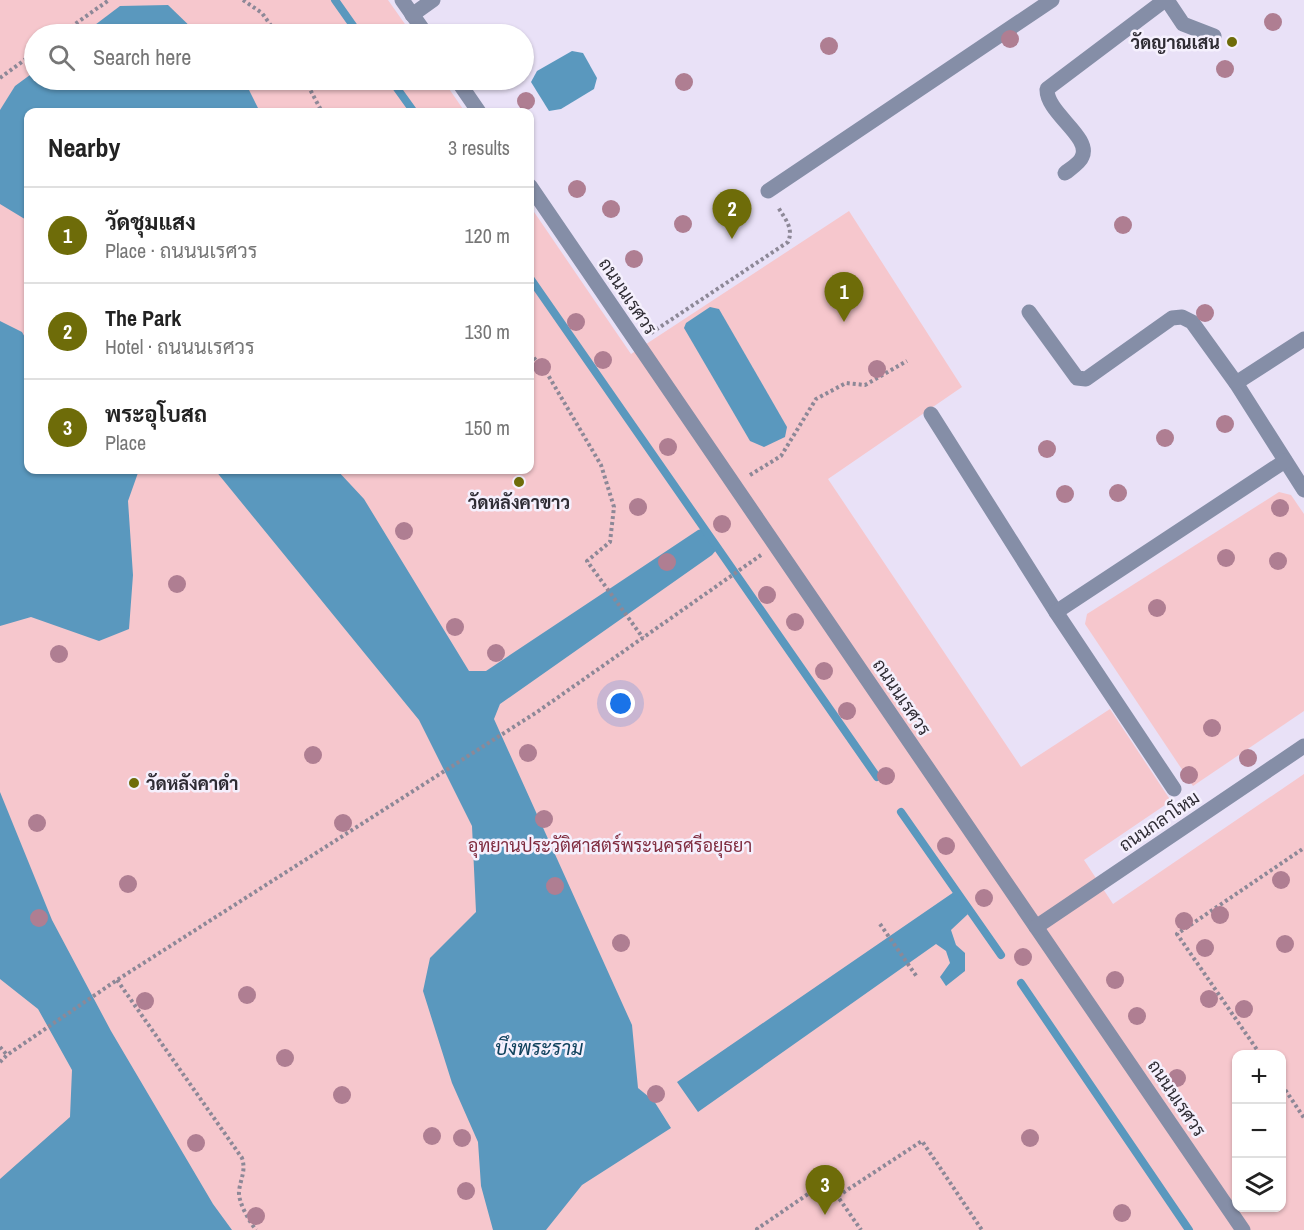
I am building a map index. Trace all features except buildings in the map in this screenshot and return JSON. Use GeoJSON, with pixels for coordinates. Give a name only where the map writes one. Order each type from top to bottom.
{"type":"FeatureCollection","features":[{"type":"Feature","properties":{"kind":"street"},"geometry":{"type":"LineString","coordinates":[[402,0],[419,24]]}},
{"type":"Feature","properties":{"kind":"street"},"geometry":{"type":"LineString","coordinates":[[412,15],[433,0]]}},
{"type":"Feature","properties":{"kind":"street"},"geometry":{"type":"LineString","coordinates":[[768,191],[1052,0]]}},
{"type":"Feature","properties":{"kind":"street"},"geometry":{"type":"LineString","coordinates":[[1065,173],[1082,159],[1084,152],[1081,141],[1052,106],[1047,89],[1166,0],[1183,24],[1214,36]]}},
{"type":"Feature","properties":{"kind":"street"},"geometry":{"type":"LineString","coordinates":[[464,90],[476,108]]}},
{"type":"Feature","properties":{"kind":"street","name":"ถนนนเรศวร"},"geometry":{"type":"LineString","coordinates":[[534,192],[1243,1230]]}},
{"type":"Feature","properties":{"kind":"street"},"geometry":{"type":"LineString","coordinates":[[1029,312],[1077,378],[1081,380],[1086,380],[1172,318],[1182,317],[1191,322],[1236,383],[1304,490]]}},
{"type":"Feature","properties":{"kind":"street"},"geometry":{"type":"LineString","coordinates":[[1236,383],[1304,339]]}},
{"type":"Feature","properties":{"kind":"street"},"geometry":{"type":"LineString","coordinates":[[931,414],[1056,612],[1174,789]]}},
{"type":"Feature","properties":{"kind":"street"},"geometry":{"type":"LineString","coordinates":[[1056,612],[1285,461]]}},
{"type":"Feature","properties":{"kind":"street","name":"ถนนกลาโหม"},"geometry":{"type":"LineString","coordinates":[[1036,927],[1304,746]]}},
{"type":"Feature","properties":{"kind":"path"},"geometry":{"type":"LineString","coordinates":[[75,24],[109,0]]}},
{"type":"Feature","properties":{"kind":"path"},"geometry":{"type":"LineString","coordinates":[[243,0],[262,13],[270,24]]}},
{"type":"Feature","properties":{"kind":"path"},"geometry":{"type":"LineString","coordinates":[[0,78],[24,60]]}},
{"type":"Feature","properties":{"kind":"path"},"geometry":{"type":"LineString","coordinates":[[310,90],[320,108]]}},
{"type":"Feature","properties":{"kind":"path"},"geometry":{"type":"LineString","coordinates":[[636,342],[788,242],[790,227],[768,191]]}},
{"type":"Feature","properties":{"kind":"path"},"geometry":{"type":"LineString","coordinates":[[534,358],[548,375],[602,465],[614,507],[610,542],[587,561],[643,638]]}},
{"type":"Feature","properties":{"kind":"path"},"geometry":{"type":"LineString","coordinates":[[734,484],[781,456],[816,399],[846,383],[865,385],[907,361]]}},
{"type":"Feature","properties":{"kind":"path"},"geometry":{"type":"LineString","coordinates":[[0,1062],[45,1028],[117,980],[504,733],[745,566]]}},
{"type":"Feature","properties":{"kind":"path"},"geometry":{"type":"LineString","coordinates":[[1257,1050],[1177,934],[1304,848]]}},
{"type":"Feature","properties":{"kind":"path"},"geometry":{"type":"LineString","coordinates":[[880,924],[917,977]]}},
{"type":"Feature","properties":{"kind":"path"},"geometry":{"type":"LineString","coordinates":[[117,980],[242,1158],[245,1167],[239,1194],[250,1223],[256,1230]]}},
{"type":"Feature","properties":{"kind":"path"},"geometry":{"type":"LineString","coordinates":[[0,1047],[7,1055]]}},
{"type":"Feature","properties":{"kind":"path"},"geometry":{"type":"LineString","coordinates":[[1286,1092],[1304,1118]]}},
{"type":"Feature","properties":{"kind":"path"},"geometry":{"type":"LineString","coordinates":[[838,1196],[922,1141],[982,1230]]}},
{"type":"Feature","properties":{"kind":"path"},"geometry":{"type":"LineString","coordinates":[[758,1230],[826,1181],[861,1230]]}},
{"type":"Feature","properties":{"kind":"green space","name":"อุทยานประวัติศาสตร์พระนครศรีอยุธยา"},"geometry":{"type":"Polygon","coordinates":[[[0,0],[388,0],[405,24],[24,24],[24,90],[450,90],[462,108],[24,108],[24,474],[534,474],[534,212],[631,354],[849,211],[962,387],[828,479],[1021,767],[1110,709],[1171,801],[1084,860],[1113,904],[1304,774],[1304,1230],[0,1230],[0,0]]]}},
{"type":"Feature","properties":{"kind":"green space"},"geometry":{"type":"Polygon","coordinates":[[[1279,492],[1291,495],[1304,514],[1304,711],[1193,786],[1085,624],[1087,614],[1279,492]]]}},
{"type":"Feature","properties":{"kind":"water"},"geometry":{"type":"Polygon","coordinates":[[[168,5],[188,24],[96,24],[120,6],[168,5]]]}},
{"type":"Feature","properties":{"kind":"water"},"geometry":{"type":"Polygon","coordinates":[[[572,51],[583,53],[597,78],[594,89],[561,109],[549,111],[534,87],[534,76],[537,71],[572,51]]]}},
{"type":"Feature","properties":{"kind":"water"},"geometry":{"type":"Polygon","coordinates":[[[24,79],[24,90],[249,90],[258,108],[24,108],[24,219],[0,204],[0,110],[15,86],[24,79]]]}},
{"type":"Feature","properties":{"kind":"water"},"geometry":{"type":"Polygon","coordinates":[[[710,307],[719,309],[787,427],[785,437],[764,447],[750,441],[684,328],[686,323],[710,307]]]}},
{"type":"Feature","properties":{"kind":"water"},"geometry":{"type":"Polygon","coordinates":[[[0,321],[22,332],[24,336],[24,474],[138,474],[128,501],[133,575],[129,629],[99,641],[31,617],[0,626],[0,321]]]}},
{"type":"Feature","properties":{"kind":"water","name":"บึงพระราม"},"geometry":{"type":"Polygon","coordinates":[[[218,474],[341,474],[364,499],[469,671],[486,671],[698,530],[705,528],[718,548],[712,555],[500,704],[494,719],[632,1025],[638,1088],[654,1101],[671,1128],[582,1185],[546,1230],[493,1230],[481,1186],[478,1142],[452,1083],[423,991],[430,958],[476,912],[472,826],[419,720],[218,474]]]}},
{"type":"Feature","properties":{"kind":"water"},"geometry":{"type":"Polygon","coordinates":[[[0,792],[52,920],[111,1031],[213,1204],[232,1230],[0,1230],[0,1179],[70,1117],[72,1070],[38,1009],[0,979],[0,792]]]}},
{"type":"Feature","properties":{"kind":"water"},"geometry":{"type":"Polygon","coordinates":[[[954,892],[968,914],[951,930],[956,945],[965,953],[965,971],[946,986],[940,977],[950,963],[946,951],[936,944],[698,1112],[677,1082],[954,892]]]}},
{"type":"Feature","properties":{"kind":"waterway"},"geometry":{"type":"LineString","coordinates":[[335,0],[352,24]]}},
{"type":"Feature","properties":{"kind":"waterway"},"geometry":{"type":"LineString","coordinates":[[398,90],[411,108]]}},
{"type":"Feature","properties":{"kind":"waterway"},"geometry":{"type":"LineString","coordinates":[[534,284],[877,777]]}},
{"type":"Feature","properties":{"kind":"waterway"},"geometry":{"type":"LineString","coordinates":[[901,812],[1001,955]]}},
{"type":"Feature","properties":{"kind":"waterway"},"geometry":{"type":"LineString","coordinates":[[1021,983],[1189,1230]]}},
{"type":"Feature","properties":{"kind":"place","name":"วัดญาณเสน"},"geometry":{"type":"Point","coordinates":[1232,42]}},
{"type":"Feature","properties":{"kind":"place","name":"The Park"},"geometry":{"type":"Point","coordinates":[732,239]}},
{"type":"Feature","properties":{"kind":"place","name":"วัดชุมแสง"},"geometry":{"type":"Point","coordinates":[844,322]}},
{"type":"Feature","properties":{"kind":"place","name":"วัดหลังคาขาว"},"geometry":{"type":"Point","coordinates":[519,482]}},
{"type":"Feature","properties":{"kind":"place","name":"วัดหลังคาดำ"},"geometry":{"type":"Point","coordinates":[134,783]}},
{"type":"Feature","properties":{"kind":"place","name":"พระอุโบสถ"},"geometry":{"type":"Point","coordinates":[825,1215]}}]}
